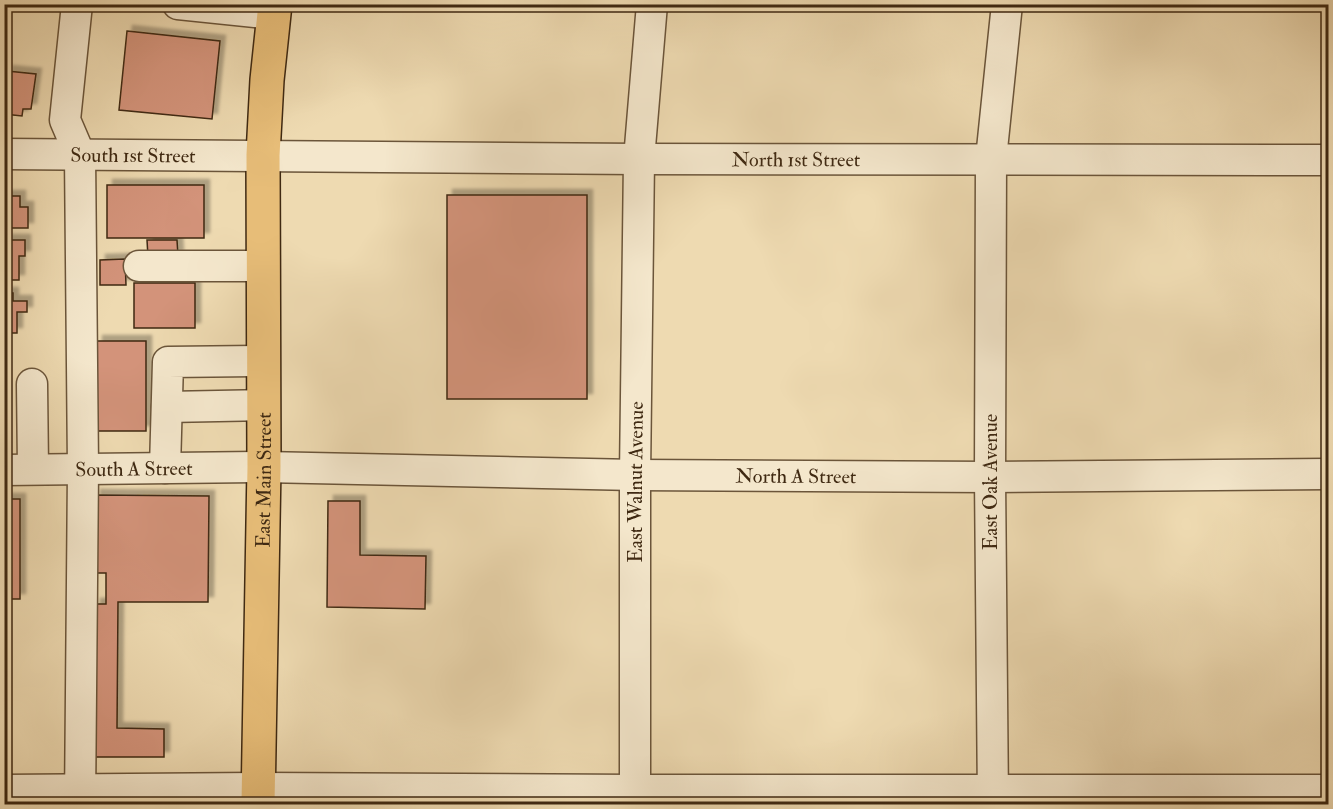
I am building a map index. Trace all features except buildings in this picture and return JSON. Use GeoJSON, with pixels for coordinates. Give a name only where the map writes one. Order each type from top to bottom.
{"type":"FeatureCollection","features":[{"type":"Feature","properties":{"kind":"main road","name":"East Main Street"},"geometry":{"type":"LineString","coordinates":[[258,796],[264,467],[263,155],[274,9]]}},
{"type":"Feature","properties":{"kind":"street"},"geometry":{"type":"LineString","coordinates":[[77,4],[65,120],[81,155],[83,468],[80,797]]}},
{"type":"Feature","properties":{"kind":"street"},"geometry":{"type":"LineString","coordinates":[[178,4],[274,9]]}},
{"type":"Feature","properties":{"kind":"street","name":"East Walnut Avenue"},"geometry":{"type":"LineString","coordinates":[[635,797],[635,475],[639,159],[652,4]]}},
{"type":"Feature","properties":{"kind":"street","name":"East Oak Avenue"},"geometry":{"type":"LineString","coordinates":[[993,797],[990,477],[991,159],[1007,4]]}},
{"type":"Feature","properties":{"kind":"street","name":"South 1st Street"},"geometry":{"type":"LineString","coordinates":[[4,154],[263,155]]}},
{"type":"Feature","properties":{"kind":"street","name":"North 1st Street"},"geometry":{"type":"LineString","coordinates":[[263,155],[639,159],[1329,160]]}},
{"type":"Feature","properties":{"kind":"street"},"geometry":{"type":"LineString","coordinates":[[139,266],[263,266]]}},
{"type":"Feature","properties":{"kind":"street"},"geometry":{"type":"LineString","coordinates":[[165,468],[168,362],[263,361]]}},
{"type":"Feature","properties":{"kind":"street"},"geometry":{"type":"LineString","coordinates":[[19,470],[32,384]]}},
{"type":"Feature","properties":{"kind":"street"},"geometry":{"type":"LineString","coordinates":[[166,407],[263,405]]}},
{"type":"Feature","properties":{"kind":"street","name":"South A Street"},"geometry":{"type":"LineString","coordinates":[[19,470],[264,467]]}},
{"type":"Feature","properties":{"kind":"street","name":"North A Street"},"geometry":{"type":"LineString","coordinates":[[264,467],[635,475],[990,477],[1329,474]]}},
{"type":"Feature","properties":{"kind":"street"},"geometry":{"type":"LineString","coordinates":[[4,790],[80,797],[993,797],[1329,790]]}}]}
